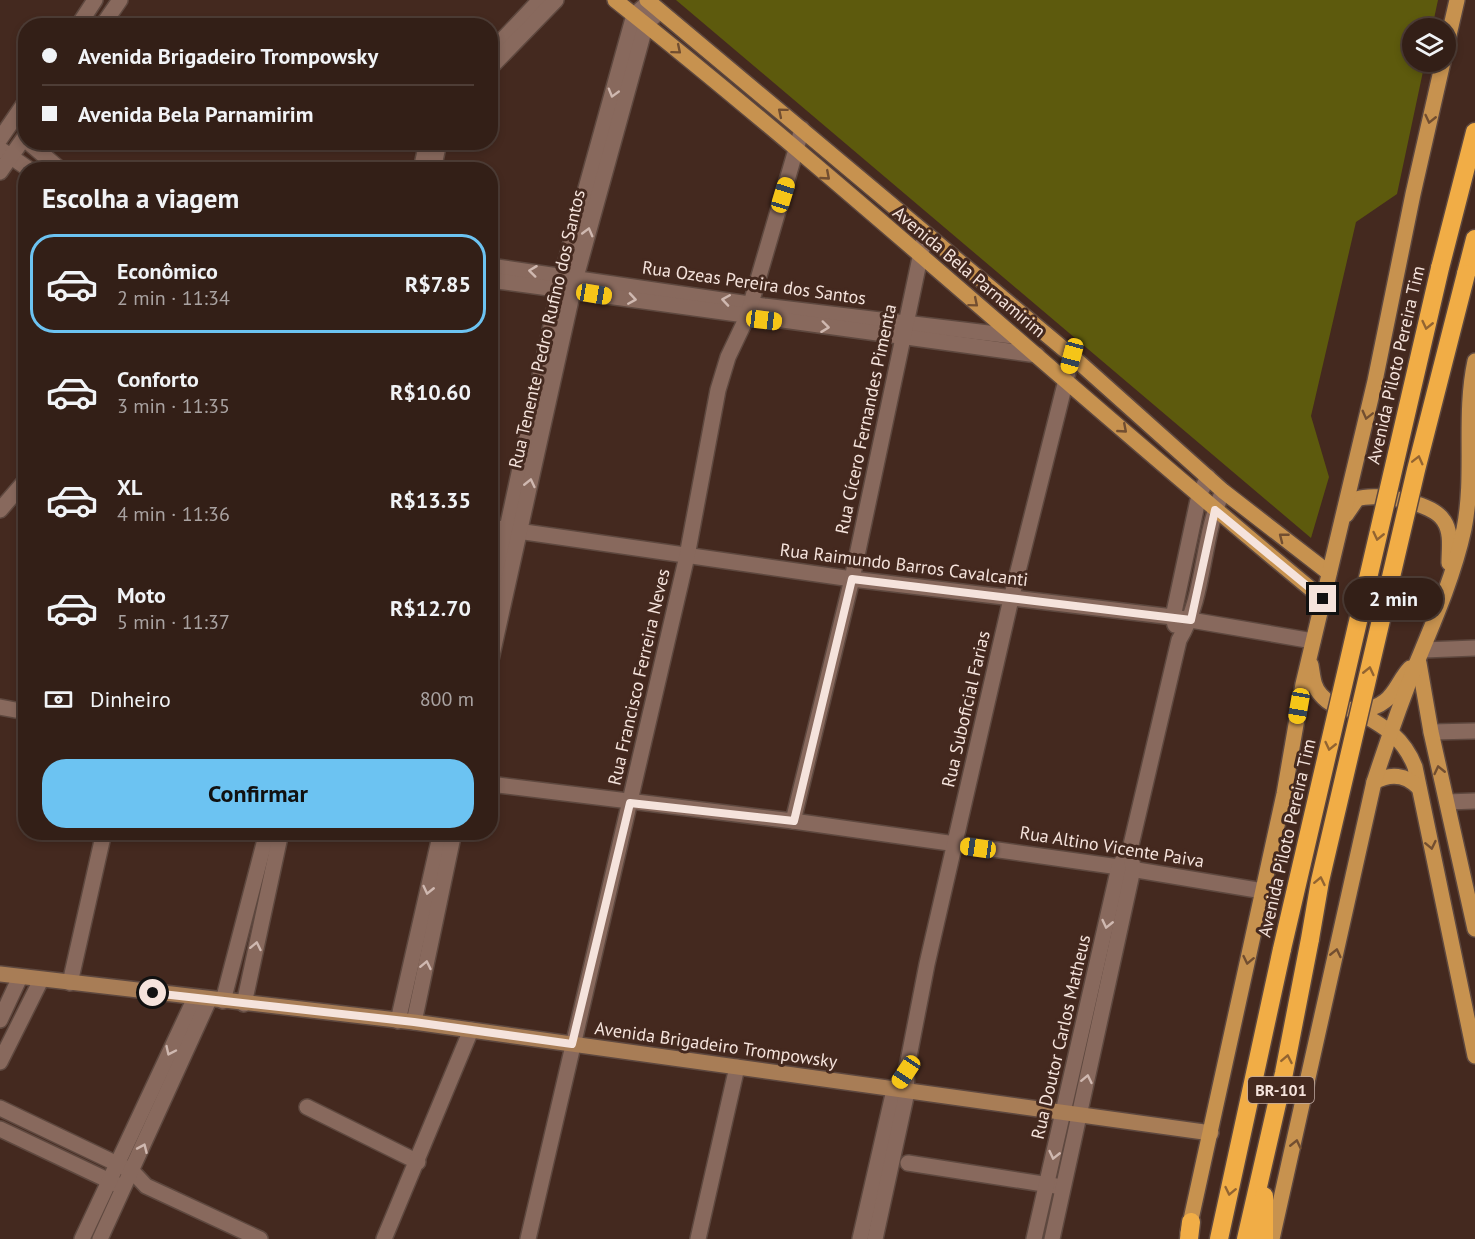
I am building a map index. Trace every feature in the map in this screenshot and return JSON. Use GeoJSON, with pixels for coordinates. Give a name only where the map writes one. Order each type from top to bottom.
{"type":"FeatureCollection","features":[{"type":"Feature","properties":{"kind":"highway","name":"Avenida Piloto Pereira Tim"},"geometry":{"type":"LineString","coordinates":[[1219,1239],[1282,949],[1440,268],[1475,132]]}},
{"type":"Feature","properties":{"kind":"highway","name":"BR-101"},"geometry":{"type":"LineString","coordinates":[[1246,1239],[1264,1168],[1320,881],[1413,482],[1475,239]]}},
{"type":"Feature","properties":{"kind":"highway"},"geometry":{"type":"LineString","coordinates":[[1264,1168],[1264,1239]]}},
{"type":"Feature","properties":{"kind":"main road","name":"Avenida Bela Parnamirim"},"geometry":{"type":"LineString","coordinates":[[615,0],[1037,355],[1215,510],[1323,599]]}},
{"type":"Feature","properties":{"kind":"main road"},"geometry":{"type":"LineString","coordinates":[[1452,18],[1456,0]]}},
{"type":"Feature","properties":{"kind":"main road","name":"Avenida Bela Parnamirim"},"geometry":{"type":"LineString","coordinates":[[652,4],[1072,356],[1223,491],[1329,573]]}},
{"type":"Feature","properties":{"kind":"main road"},"geometry":{"type":"LineString","coordinates":[[1189,1233],[1263,891],[1311,649],[1375,381],[1441,72]]}},
{"type":"Feature","properties":{"kind":"main road"},"geometry":{"type":"LineString","coordinates":[[1272,1239],[1315,1058],[1374,782],[1391,731],[1449,580],[1465,526],[1470,476],[1475,361]]}},
{"type":"Feature","properties":{"kind":"main road"},"geometry":{"type":"LineString","coordinates":[[1340,525],[1353,502],[1365,496],[1404,501],[1431,510],[1442,518],[1449,532],[1449,580]]}},
{"type":"Feature","properties":{"kind":"main road"},"geometry":{"type":"LineString","coordinates":[[1311,649],[1314,682],[1321,696],[1339,707],[1355,710],[1391,731],[1407,749],[1419,788],[1475,1056]]}},
{"type":"Feature","properties":{"kind":"main road"},"geometry":{"type":"LineString","coordinates":[[1355,710],[1383,703],[1421,655]]}},
{"type":"Feature","properties":{"kind":"main road"},"geometry":{"type":"LineString","coordinates":[[1421,655],[1431,732],[1447,802],[1468,872],[1475,929]]}},
{"type":"Feature","properties":{"kind":"main road"},"geometry":{"type":"LineString","coordinates":[[1374,782],[1394,776],[1408,779],[1419,788]]}},
{"type":"Feature","properties":{"kind":"street"},"geometry":{"type":"LineString","coordinates":[[85,18],[96,0]]}},
{"type":"Feature","properties":{"kind":"street"},"geometry":{"type":"LineString","coordinates":[[108,18],[120,0]]}},
{"type":"Feature","properties":{"kind":"street"},"geometry":{"type":"LineString","coordinates":[[498,45],[540,0]]}},
{"type":"Feature","properties":{"kind":"street"},"geometry":{"type":"LineString","coordinates":[[498,60],[556,0]]}},
{"type":"Feature","properties":{"kind":"street"},"geometry":{"type":"LineString","coordinates":[[640,20],[652,4]]}},
{"type":"Feature","properties":{"kind":"street","name":"Rua Tenente Pedro Rufino dos Santos"},"geometry":{"type":"LineString","coordinates":[[498,618],[513,531],[567,283],[640,20]]}},
{"type":"Feature","properties":{"kind":"street"},"geometry":{"type":"LineString","coordinates":[[18,111],[2,130],[18,136]]}},
{"type":"Feature","properties":{"kind":"street","name":"Rua Francisco Ferreira Neves"},"geometry":{"type":"LineString","coordinates":[[528,1239],[687,556],[718,390],[728,357],[748,311],[802,129]]}},
{"type":"Feature","properties":{"kind":"street"},"geometry":{"type":"LineString","coordinates":[[0,172],[5,153],[18,144]]}},
{"type":"Feature","properties":{"kind":"street"},"geometry":{"type":"LineString","coordinates":[[38,150],[52,162]]}},
{"type":"Feature","properties":{"kind":"street"},"geometry":{"type":"LineString","coordinates":[[5,153],[18,162]]}},
{"type":"Feature","properties":{"kind":"street","name":"Rua Cícero Fernandes Pimenta"},"geometry":{"type":"LineString","coordinates":[[794,821],[852,579],[925,234]]}},
{"type":"Feature","properties":{"kind":"street","name":"Rua Ozeas Pereira dos Santos"},"geometry":{"type":"LineString","coordinates":[[498,268],[567,283],[748,311],[905,329],[1013,336]]}},
{"type":"Feature","properties":{"kind":"street","name":"Rua Ozeas Pereira dos Santos"},"geometry":{"type":"LineString","coordinates":[[498,280],[567,283]]}},
{"type":"Feature","properties":{"kind":"street","name":"Rua Ozeas Pereira dos Santos"},"geometry":{"type":"LineString","coordinates":[[905,329],[1037,355]]}},
{"type":"Feature","properties":{"kind":"street","name":"Rua Suboficial Farias"},"geometry":{"type":"LineString","coordinates":[[860,1239],[906,1072],[1011,599],[1072,356]]}},
{"type":"Feature","properties":{"kind":"street","name":"Rua Doutor Carlos Matheus"},"geometry":{"type":"LineString","coordinates":[[1179,640],[1173,617],[1199,495],[1208,477]]}},
{"type":"Feature","properties":{"kind":"street"},"geometry":{"type":"LineString","coordinates":[[0,510],[18,489]]}},
{"type":"Feature","properties":{"kind":"street","name":"Rua Doutor Carlos Matheus"},"geometry":{"type":"LineString","coordinates":[[1052,1239],[1079,1117],[1131,844],[1179,640],[1191,620],[1215,510],[1223,491]]}},
{"type":"Feature","properties":{"kind":"street","name":"Rua Raimundo Barros Cavalcanti"},"geometry":{"type":"LineString","coordinates":[[498,528],[852,579],[1173,617],[1311,649]]}},
{"type":"Feature","properties":{"kind":"street","name":"Rua Tenente Pedro Rufino dos Santos"},"geometry":{"type":"LineString","coordinates":[[498,581],[513,531]]}},
{"type":"Feature","properties":{"kind":"street"},"geometry":{"type":"LineString","coordinates":[[1421,655],[1475,648]]}},
{"type":"Feature","properties":{"kind":"street"},"geometry":{"type":"LineString","coordinates":[[0,707],[18,710]]}},
{"type":"Feature","properties":{"kind":"street"},"geometry":{"type":"LineString","coordinates":[[1431,732],[1475,730]]}},
{"type":"Feature","properties":{"kind":"street","name":"Rua Altino Vicente Paiva"},"geometry":{"type":"LineString","coordinates":[[498,785],[630,803],[794,821],[1126,868],[1263,891]]}},
{"type":"Feature","properties":{"kind":"street"},"geometry":{"type":"LineString","coordinates":[[1447,802],[1475,801]]}},
{"type":"Feature","properties":{"kind":"street"},"geometry":{"type":"LineString","coordinates":[[70,983],[102,840]]}},
{"type":"Feature","properties":{"kind":"street"},"geometry":{"type":"LineString","coordinates":[[100,1239],[209,1000],[264,840]]}},
{"type":"Feature","properties":{"kind":"street"},"geometry":{"type":"LineString","coordinates":[[244,1004],[279,840]]}},
{"type":"Feature","properties":{"kind":"street"},"geometry":{"type":"LineString","coordinates":[[398,1021],[439,840]]}},
{"type":"Feature","properties":{"kind":"street"},"geometry":{"type":"LineString","coordinates":[[414,1022],[452,840]]}},
{"type":"Feature","properties":{"kind":"street","name":"Rua Doutor Carlos Matheus"},"geometry":{"type":"LineString","coordinates":[[1034,1239],[1126,868]]}},
{"type":"Feature","properties":{"kind":"street","name":"Avenida Brigadeiro Trompowsky"},"geometry":{"type":"LineString","coordinates":[[0,974],[414,1022],[1079,1117],[1211,1133]]}},
{"type":"Feature","properties":{"kind":"street"},"geometry":{"type":"LineString","coordinates":[[0,1020],[20,977]]}},
{"type":"Feature","properties":{"kind":"street"},"geometry":{"type":"LineString","coordinates":[[0,1062],[41,980]]}},
{"type":"Feature","properties":{"kind":"street"},"geometry":{"type":"LineString","coordinates":[[82,1239],[117,1164],[209,1000]]}},
{"type":"Feature","properties":{"kind":"street"},"geometry":{"type":"LineString","coordinates":[[384,1239],[471,1030]]}},
{"type":"Feature","properties":{"kind":"street"},"geometry":{"type":"LineString","coordinates":[[698,1239],[737,1067]]}},
{"type":"Feature","properties":{"kind":"street","name":"Rua Suboficial Farias"},"geometry":{"type":"LineString","coordinates":[[875,1239],[901,1091]]}},
{"type":"Feature","properties":{"kind":"street"},"geometry":{"type":"LineString","coordinates":[[307,1107],[418,1162]]}},
{"type":"Feature","properties":{"kind":"street"},"geometry":{"type":"LineString","coordinates":[[0,1108],[132,1171],[146,1186],[260,1239]]}},
{"type":"Feature","properties":{"kind":"street"},"geometry":{"type":"LineString","coordinates":[[0,1129],[124,1187],[146,1186]]}},
{"type":"Feature","properties":{"kind":"street"},"geometry":{"type":"LineString","coordinates":[[908,1163],[1064,1187]]}},
{"type":"Feature","properties":{"kind":"shaded area"},"geometry":{"type":"Polygon","coordinates":[[[676,0],[1438,0],[1434,18],[1402,18],[1402,72],[1423,72],[1397,194],[1356,222],[1311,416],[1329,477],[1311,538],[676,0]]]}},
{"type":"Feature","properties":{"kind":"route"},"geometry":{"type":"LineString","coordinates":[[153,993],[414,1022],[572,1044],[630,803],[794,821],[852,579],[1191,620],[1215,510],[1323,599]]}}]}
